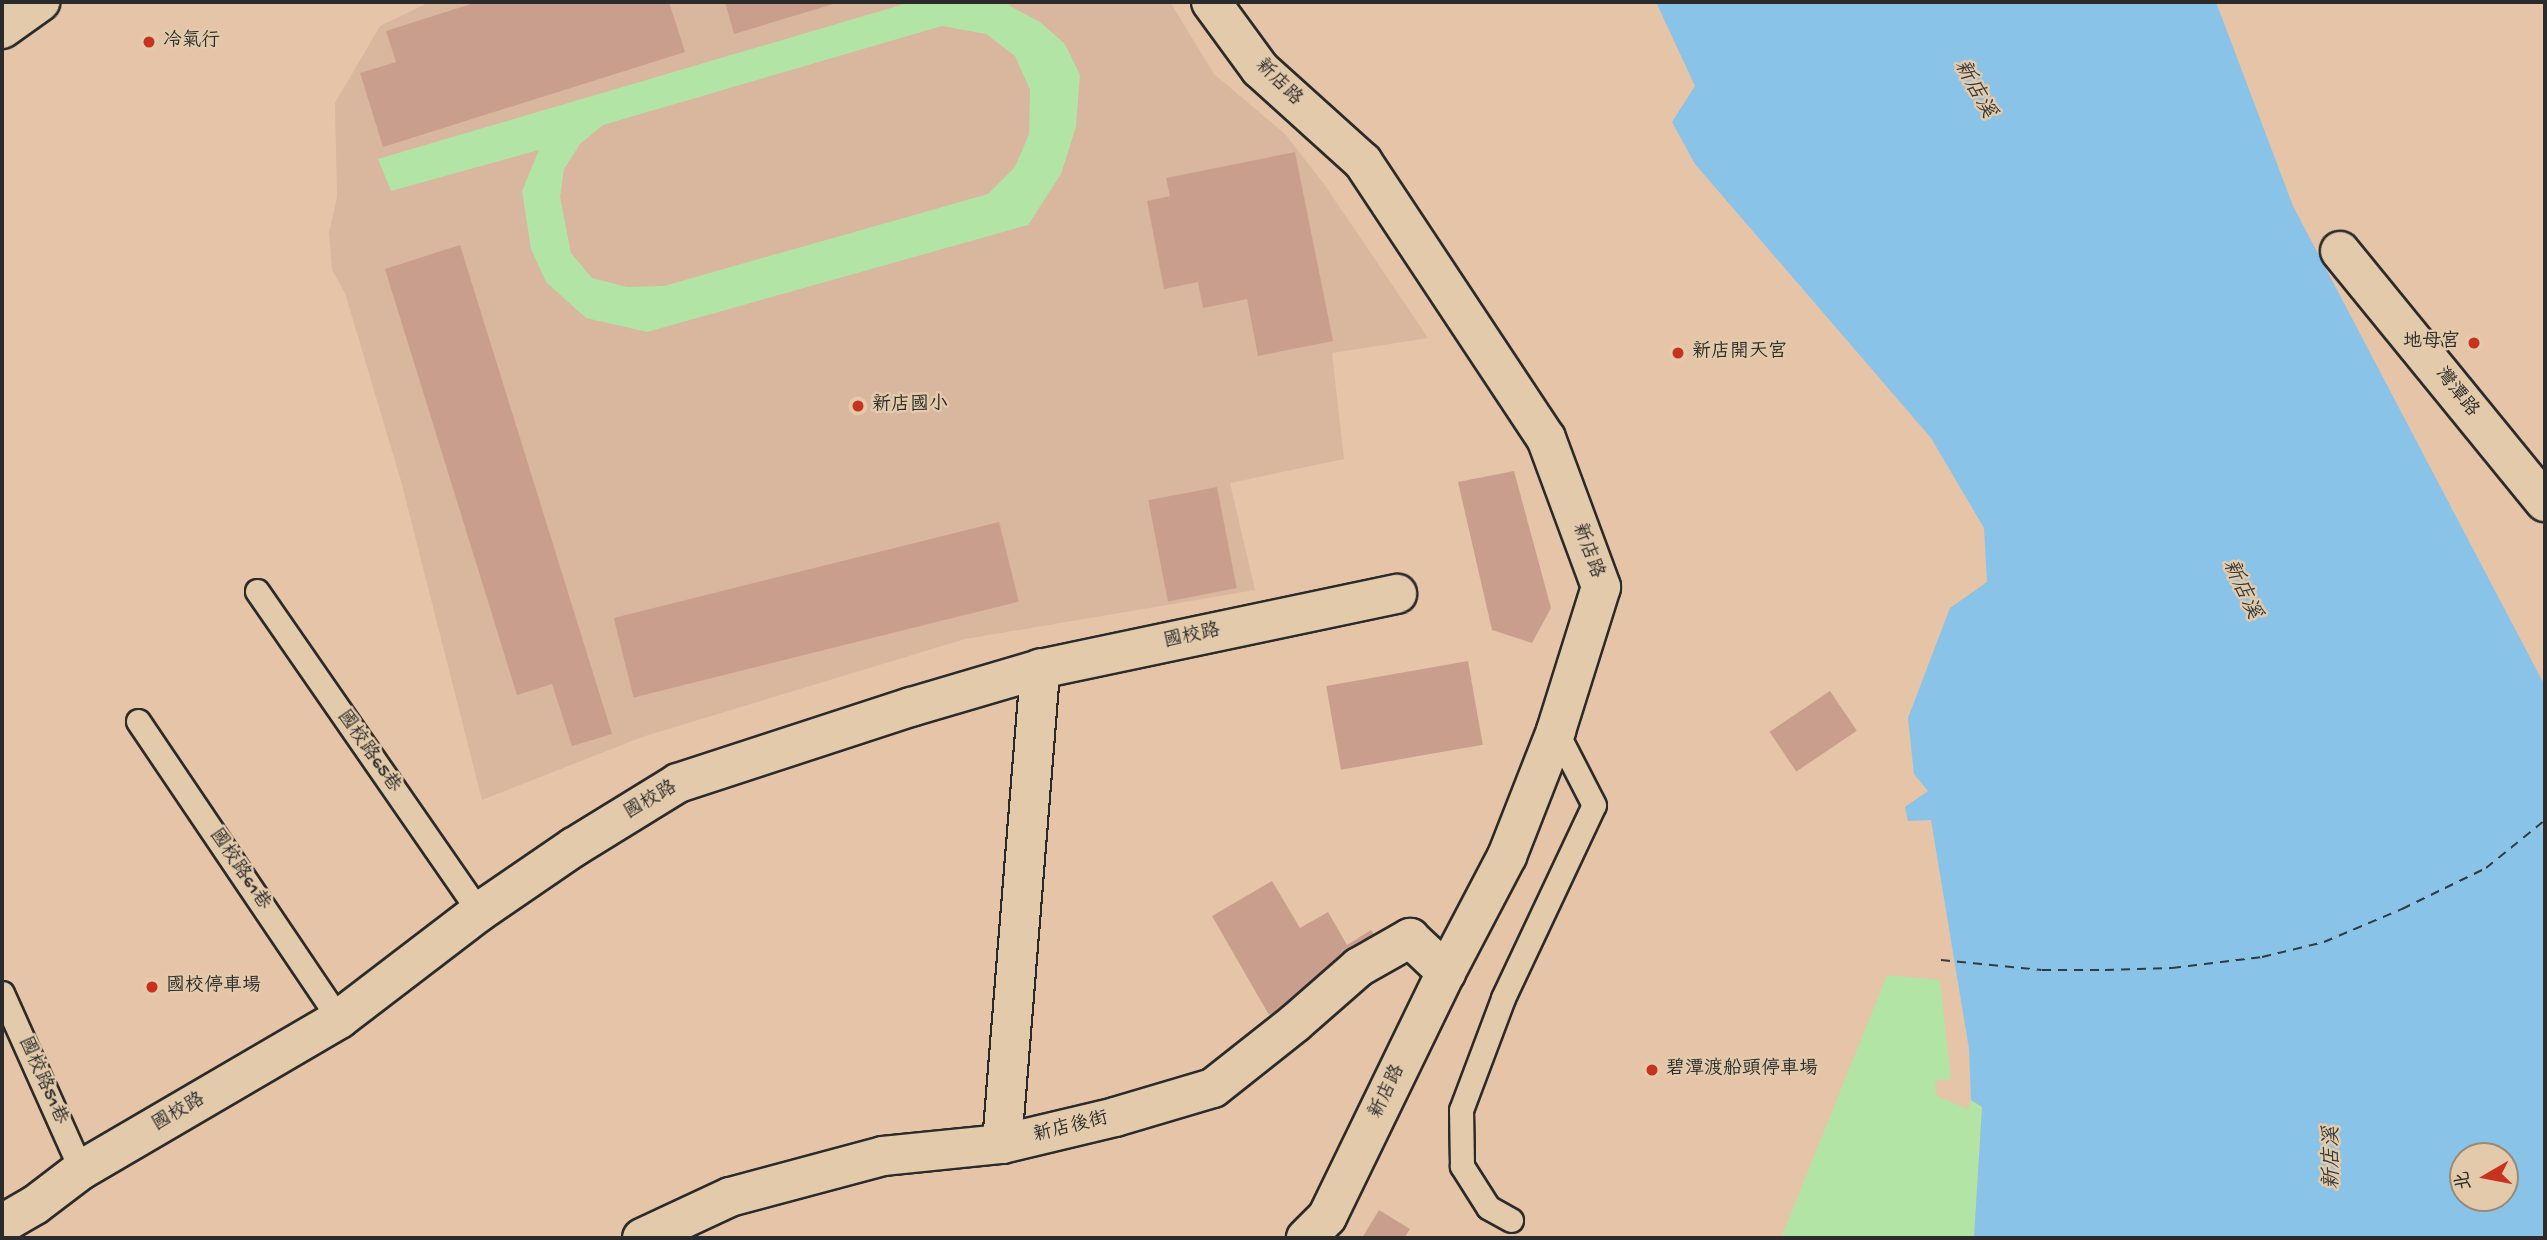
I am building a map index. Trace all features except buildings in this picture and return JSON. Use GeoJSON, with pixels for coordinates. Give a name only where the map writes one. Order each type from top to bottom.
{"type":"FeatureCollection","features":[{"type":"Feature","properties":{"kind":"street"},"geometry":{"type":"LineString","coordinates":[[2,29],[40,2]]}},
{"type":"Feature","properties":{"kind":"street","name":"新店路"},"geometry":{"type":"LineString","coordinates":[[1211,2],[1260,69],[1363,163],[1546,438],[1601,587],[1556,731],[1507,856],[1446,972],[1326,1217],[1306,1238]]}},
{"type":"Feature","properties":{"kind":"street","name":"灣潭路"},"geometry":{"type":"LineString","coordinates":[[2340,251],[2545,502]]}},
{"type":"Feature","properties":{"kind":"street","name":"國校路"},"geometry":{"type":"LineString","coordinates":[[2,1224],[35,1205],[81,1170],[339,1019],[479,912],[574,847],[678,783],[911,707],[1040,669],[1397,594]]}},
{"type":"Feature","properties":{"kind":"street"},"geometry":{"type":"LineString","coordinates":[[1002,1144],[1040,669]]}},
{"type":"Feature","properties":{"kind":"street","name":"新店後街"},"geometry":{"type":"LineString","coordinates":[[642,1238],[730,1197],[883,1156],[1002,1144],[1115,1117],[1213,1088],[1295,1023],[1359,967],[1410,938],[1446,972]]}},
{"type":"Feature","properties":{"kind":"lane","name":"國校路65巷"},"geometry":{"type":"LineString","coordinates":[[257,591],[479,912]]}},
{"type":"Feature","properties":{"kind":"lane","name":"國校路61巷"},"geometry":{"type":"LineString","coordinates":[[138,721],[339,1019]]}},
{"type":"Feature","properties":{"kind":"lane"},"geometry":{"type":"LineString","coordinates":[[1511,1220],[1488,1207],[1462,1166],[1461,1110],[1503,998],[1594,805],[1556,731]]}},
{"type":"Feature","properties":{"kind":"lane","name":"國校路51巷"},"geometry":{"type":"LineString","coordinates":[[2,993],[81,1170]]}},
{"type":"Feature","properties":{"kind":"shaded area","name":"新店國小"},"geometry":{"type":"Polygon","coordinates":[[[430,2],[1170,2],[1214,74],[1285,134],[1324,184],[1428,338],[1332,353],[1344,459],[1230,483],[1255,590],[965,639],[642,737],[482,800],[401,481],[345,293],[332,270],[329,233],[337,197],[335,103],[380,26],[430,2]]]}},
{"type":"Feature","properties":{"kind":"green space"},"geometry":{"type":"Polygon","coordinates":[[[911,2],[1019,2],[1008,5],[1040,22],[1065,44],[1080,75],[1076,127],[1061,174],[1028,225],[647,332],[586,318],[546,282],[531,249],[522,191],[539,150],[391,191],[378,159],[911,2]],[[942,26],[603,125],[580,144],[564,169],[560,197],[571,253],[592,278],[627,287],[664,286],[988,194],[1015,167],[1029,134],[1030,90],[1015,56],[986,34],[942,26]]]}},
{"type":"Feature","properties":{"kind":"green space"},"geometry":{"type":"Polygon","coordinates":[[[1887,975],[1940,980],[1951,1079],[1935,1081],[1937,1096],[1968,1109],[1971,1100],[1982,1107],[1974,1238],[1781,1238],[1887,975]]]}},
{"type":"Feature","properties":{"kind":"water","name":"新店溪"},"geometry":{"type":"Polygon","coordinates":[[[1656,2],[2216,2],[2293,206],[2545,686],[2545,1238],[1974,1238],[1982,1107],[1971,1100],[1969,1049],[1931,820],[1908,821],[1905,807],[1928,791],[1914,774],[1908,718],[1950,608],[1987,582],[1984,528],[1931,438],[1695,164],[1672,122],[1695,86],[1656,2]]]}},
{"type":"Feature","properties":{"kind":"ferry route"},"geometry":{"type":"LineString","coordinates":[[1941,960],[2042,970],[2105,970],[2172,968],[2262,957],[2324,942],[2402,909],[2486,868],[2545,820]]}},
{"type":"Feature","properties":{"kind":"place","name":"冷氣行"},"geometry":{"type":"Point","coordinates":[149,42]}},
{"type":"Feature","properties":{"kind":"place","name":"地母宮"},"geometry":{"type":"Point","coordinates":[2474,343]}},
{"type":"Feature","properties":{"kind":"place","name":"新店開天宮"},"geometry":{"type":"Point","coordinates":[1678,353]}},
{"type":"Feature","properties":{"kind":"place","name":"新店國小"},"geometry":{"type":"Point","coordinates":[858,406]}},
{"type":"Feature","properties":{"kind":"place","name":"國校停車場"},"geometry":{"type":"Point","coordinates":[152,987]}},
{"type":"Feature","properties":{"kind":"place","name":"碧潭渡船頭停車場"},"geometry":{"type":"Point","coordinates":[1652,1070]}}]}
